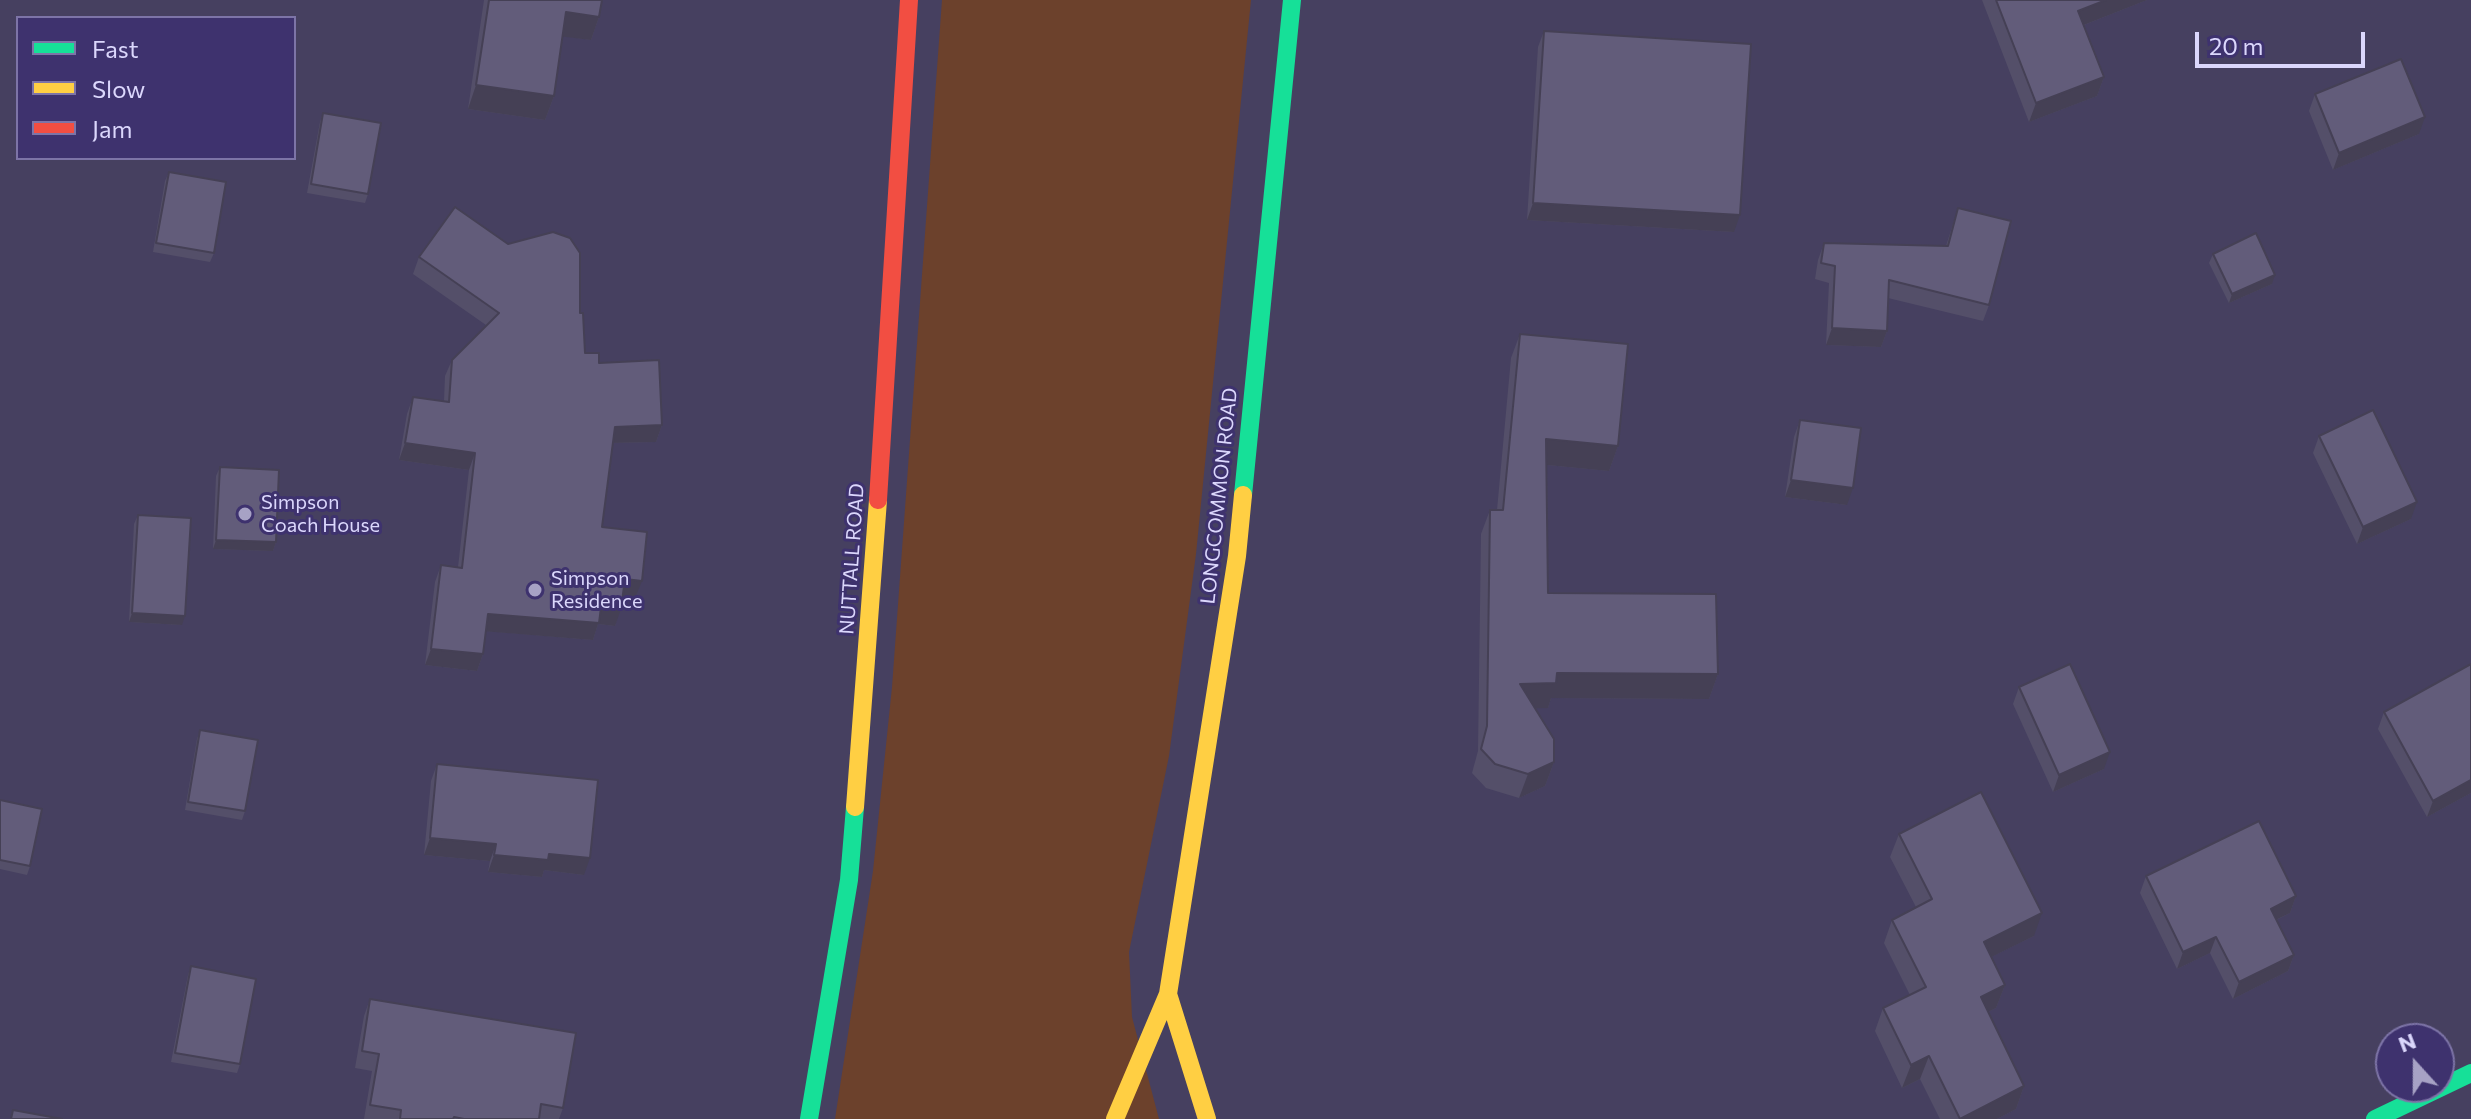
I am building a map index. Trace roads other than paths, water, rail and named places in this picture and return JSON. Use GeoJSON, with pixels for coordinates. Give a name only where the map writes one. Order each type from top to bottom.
{"type":"FeatureCollection","features":[{"type":"Feature","properties":{"kind":"street","name":"NUTTALL ROAD"},"geometry":{"type":"LineString","coordinates":[[809,1119],[849,880],[886,401],[909,0]]}},
{"type":"Feature","properties":{"kind":"street","name":"LONGCOMMON ROAD"},"geometry":{"type":"LineString","coordinates":[[1115,1119],[1168,994],[1237,556],[1292,0]]}},
{"type":"Feature","properties":{"kind":"street","name":"LONGCOMMON ROAD"},"geometry":{"type":"LineString","coordinates":[[1168,994],[1207,1119]]}},
{"type":"Feature","properties":{"kind":"street"},"geometry":{"type":"LineString","coordinates":[[2375,1119],[2471,1073]]}},
{"type":"Feature","properties":{"kind":"place","name":"Simpson Coach House"},"geometry":{"type":"Point","coordinates":[245,514]}},
{"type":"Feature","properties":{"kind":"place","name":"Simpson Residence"},"geometry":{"type":"Point","coordinates":[535,590]}}]}
